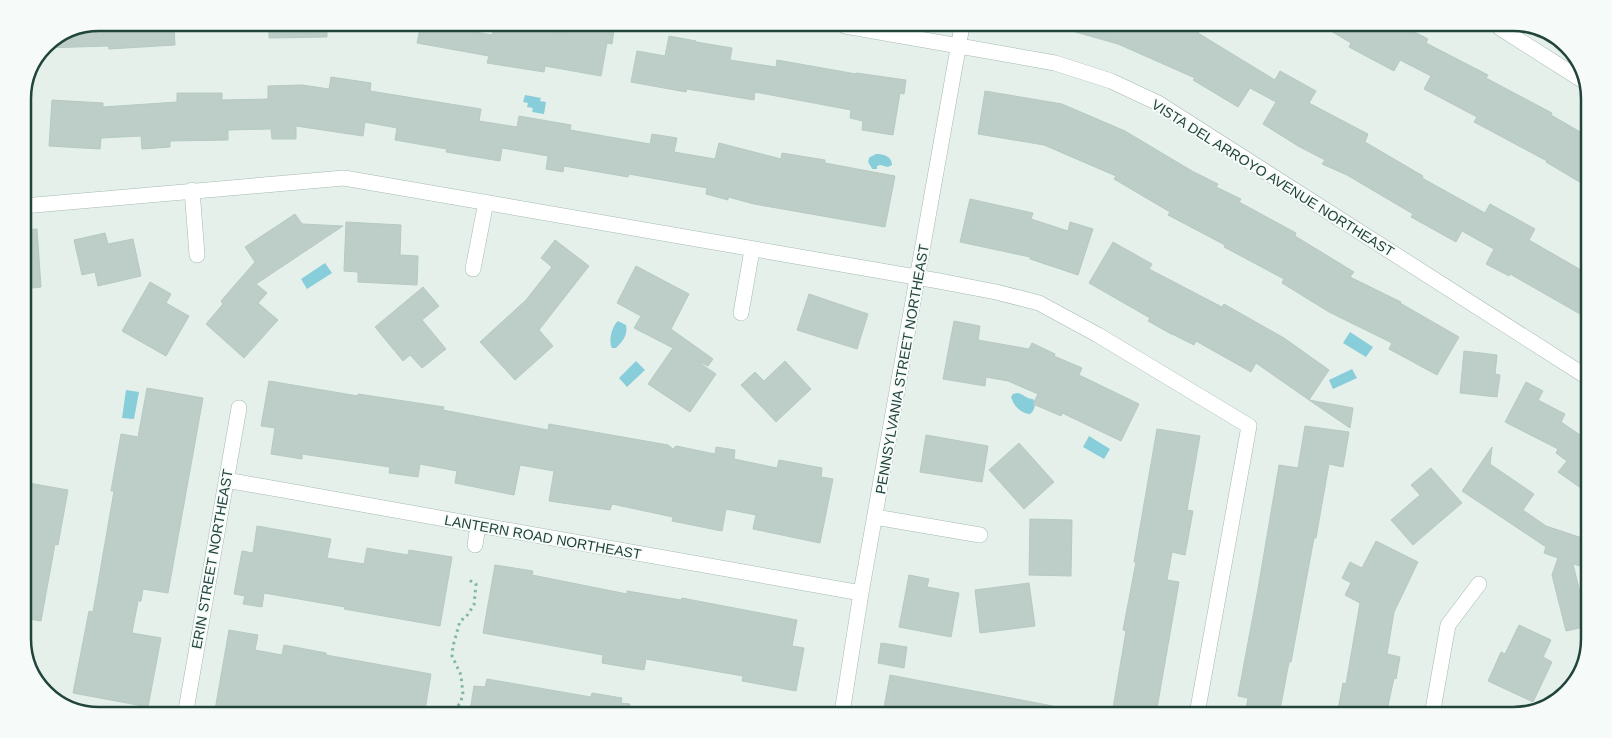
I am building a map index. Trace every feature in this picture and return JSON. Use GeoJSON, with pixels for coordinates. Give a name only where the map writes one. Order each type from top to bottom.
{"type":"FeatureCollection","features":[{"type":"Feature","properties":{"kind":"street","name":"VISTA DEL ARROYO AVENUE NORTHEAST"},"geometry":{"type":"LineString","coordinates":[[875,31],[1055,63],[1111,81],[1158,103],[1581,374]]}},
{"type":"Feature","properties":{"kind":"street","name":"PENNSYLVANIA STREET NORTHEAST"},"geometry":{"type":"LineString","coordinates":[[843,707],[861,593],[961,31]]}},
{"type":"Feature","properties":{"kind":"street"},"geometry":{"type":"LineString","coordinates":[[1505,31],[1577,77]]}},
{"type":"Feature","properties":{"kind":"street"},"geometry":{"type":"LineString","coordinates":[[31,205],[344,178],[996,292],[1039,304],[1098,335],[1249,426],[1198,707]]}},
{"type":"Feature","properties":{"kind":"street"},"geometry":{"type":"LineString","coordinates":[[192,190],[197,255]]}},
{"type":"Feature","properties":{"kind":"street"},"geometry":{"type":"LineString","coordinates":[[473,269],[486,202]]}},
{"type":"Feature","properties":{"kind":"street"},"geometry":{"type":"LineString","coordinates":[[741,313],[752,250]]}},
{"type":"Feature","properties":{"kind":"street","name":"ERIN STREET NORTHEAST"},"geometry":{"type":"LineString","coordinates":[[187,707],[239,408]]}},
{"type":"Feature","properties":{"kind":"street","name":"LANTERN ROAD NORTHEAST"},"geometry":{"type":"LineString","coordinates":[[226,480],[861,593]]}},
{"type":"Feature","properties":{"kind":"street"},"geometry":{"type":"LineString","coordinates":[[875,517],[980,535]]}},
{"type":"Feature","properties":{"kind":"street"},"geometry":{"type":"LineString","coordinates":[[475,545],[478,525]]}},
{"type":"Feature","properties":{"kind":"street"},"geometry":{"type":"LineString","coordinates":[[1433,707],[1448,625],[1479,584]]}},
{"type":"Feature","properties":{"kind":"path"},"geometry":{"type":"LineString","coordinates":[[457,707],[463,696],[461,675],[452,656],[460,621],[466,617],[474,605],[476,584],[469,580]]}},
{"type":"Feature","properties":{"kind":"water"},"geometry":{"type":"Polygon","coordinates":[[[525,95],[541,98],[540,101],[546,102],[544,114],[532,112],[533,108],[527,107],[528,103],[523,102],[525,95]]]}},
{"type":"Feature","properties":{"kind":"water"},"geometry":{"type":"Polygon","coordinates":[[[876,154],[889,158],[892,165],[888,167],[880,165],[877,166],[877,169],[872,169],[868,161],[870,157],[876,154]]]}},
{"type":"Feature","properties":{"kind":"water"},"geometry":{"type":"Polygon","coordinates":[[[325,263],[332,273],[307,289],[301,279],[325,263]]]}},
{"type":"Feature","properties":{"kind":"water"},"geometry":{"type":"Polygon","coordinates":[[[618,321],[626,325],[626,332],[621,343],[616,348],[612,348],[610,342],[611,334],[618,321]]]}},
{"type":"Feature","properties":{"kind":"water"},"geometry":{"type":"Polygon","coordinates":[[[1350,332],[1373,347],[1366,357],[1343,343],[1350,332]]]}},
{"type":"Feature","properties":{"kind":"water"},"geometry":{"type":"Polygon","coordinates":[[[636,361],[645,370],[627,387],[619,378],[636,361]]]}},
{"type":"Feature","properties":{"kind":"water"},"geometry":{"type":"Polygon","coordinates":[[[1352,369],[1357,378],[1333,389],[1329,380],[1352,369]]]}},
{"type":"Feature","properties":{"kind":"water"},"geometry":{"type":"Polygon","coordinates":[[[126,390],[139,392],[134,419],[122,418],[126,390]]]}},
{"type":"Feature","properties":{"kind":"water"},"geometry":{"type":"Polygon","coordinates":[[[1017,393],[1033,399],[1034,407],[1030,414],[1020,411],[1014,403],[1011,397],[1017,393]]]}},
{"type":"Feature","properties":{"kind":"water"},"geometry":{"type":"Polygon","coordinates":[[[1089,436],[1110,449],[1104,459],[1083,447],[1089,436]]]}},
{"type":"Feature","properties":{"kind":"building"},"geometry":{"type":"Polygon","coordinates":[[[99,31],[174,31],[175,45],[109,49],[108,46],[54,48],[73,36],[99,31]]]}},
{"type":"Feature","properties":{"kind":"building"},"geometry":{"type":"Polygon","coordinates":[[[269,31],[327,31],[327,37],[269,38],[269,31]]]}},
{"type":"Feature","properties":{"kind":"building"},"geometry":{"type":"Polygon","coordinates":[[[420,31],[469,31],[492,35],[493,31],[552,31],[563,33],[563,31],[614,31],[612,44],[607,43],[601,76],[545,66],[544,72],[487,63],[489,56],[417,43],[420,31]]]}},
{"type":"Feature","properties":{"kind":"building"},"geometry":{"type":"Polygon","coordinates":[[[1072,31],[1199,31],[1198,33],[1275,80],[1280,71],[1316,91],[1309,103],[1368,134],[1365,142],[1423,176],[1422,178],[1485,213],[1490,204],[1535,229],[1529,240],[1581,270],[1581,315],[1510,274],[1509,276],[1486,264],[1494,249],[1462,231],[1456,242],[1411,217],[1413,214],[1347,175],[1322,164],[1325,160],[1263,124],[1276,102],[1250,88],[1238,107],[1193,80],[1195,78],[1118,44],[1072,31]]]}},
{"type":"Feature","properties":{"kind":"building"},"geometry":{"type":"Polygon","coordinates":[[[1331,31],[1413,31],[1428,39],[1426,43],[1488,75],[1486,78],[1552,113],[1551,115],[1581,132],[1581,183],[1547,161],[1474,122],[1477,117],[1424,89],[1431,76],[1400,60],[1394,71],[1349,47],[1351,43],[1331,31]]]}},
{"type":"Feature","properties":{"kind":"building"},"geometry":{"type":"Polygon","coordinates":[[[669,36],[732,48],[730,60],[776,67],[777,60],[856,74],[906,80],[904,94],[900,93],[893,135],[862,130],[863,121],[850,118],[851,110],[755,92],[754,100],[687,89],[686,92],[631,82],[637,51],[665,56],[669,36]]]}},
{"type":"Feature","properties":{"kind":"building"},"geometry":{"type":"Polygon","coordinates":[[[331,77],[371,83],[370,91],[481,109],[479,121],[517,127],[519,116],[571,125],[570,130],[650,144],[652,134],[677,138],[674,152],[715,159],[719,143],[781,159],[782,153],[825,160],[825,163],[895,176],[885,227],[754,204],[728,197],[728,200],[706,194],[707,188],[629,174],[628,177],[564,166],[563,172],[546,169],[548,156],[502,148],[500,161],[446,152],[447,149],[395,140],[397,128],[365,122],[363,136],[296,126],[296,139],[272,139],[271,129],[228,130],[228,140],[170,141],[170,147],[142,149],[141,136],[101,138],[100,149],[49,146],[52,100],[103,103],[103,107],[177,102],[177,93],[222,93],[222,100],[268,99],[268,86],[302,85],[329,89],[331,77]]]}},
{"type":"Feature","properties":{"kind":"building"},"geometry":{"type":"Polygon","coordinates":[[[985,91],[1062,104],[1125,131],[1192,171],[1218,184],[1216,187],[1241,199],[1239,202],[1296,233],[1295,236],[1354,272],[1350,277],[1401,302],[1459,337],[1437,375],[1389,349],[1392,343],[1329,312],[1282,283],[1284,279],[1168,215],[1170,212],[1114,179],[1116,176],[1044,145],[978,134],[985,91]]]}},
{"type":"Feature","properties":{"kind":"building"},"geometry":{"type":"Polygon","coordinates":[[[970,199],[1033,213],[1031,219],[1068,231],[1070,222],[1093,229],[1078,275],[1030,259],[1030,257],[960,242],[970,199]]]}},
{"type":"Feature","properties":{"kind":"building"},"geometry":{"type":"Polygon","coordinates":[[[295,214],[302,224],[343,226],[256,284],[267,293],[258,303],[278,320],[244,358],[206,324],[223,304],[221,301],[255,262],[245,247],[295,214]]]}},
{"type":"Feature","properties":{"kind":"building"},"geometry":{"type":"Polygon","coordinates":[[[346,222],[401,225],[400,255],[418,256],[417,285],[358,282],[358,272],[344,271],[346,222]]]}},
{"type":"Feature","properties":{"kind":"building"},"geometry":{"type":"Polygon","coordinates":[[[31,229],[37,229],[41,287],[31,288],[31,229]]]}},
{"type":"Feature","properties":{"kind":"building"},"geometry":{"type":"Polygon","coordinates":[[[105,233],[108,244],[133,239],[141,276],[98,286],[95,272],[82,275],[74,240],[105,233]]]}},
{"type":"Feature","properties":{"kind":"building"},"geometry":{"type":"Polygon","coordinates":[[[555,240],[589,266],[539,330],[553,346],[515,380],[480,342],[526,300],[552,267],[541,258],[555,240]]]}},
{"type":"Feature","properties":{"kind":"building"},"geometry":{"type":"Polygon","coordinates":[[[1113,242],[1152,264],[1149,269],[1222,307],[1224,304],[1284,338],[1329,370],[1309,400],[1256,363],[1251,372],[1196,341],[1194,345],[1174,335],[1174,333],[1173,335],[1148,321],[1150,318],[1089,283],[1113,242]]]}},
{"type":"Feature","properties":{"kind":"building"},"geometry":{"type":"Polygon","coordinates":[[[636,266],[689,294],[671,329],[713,359],[708,366],[695,360],[716,374],[690,412],[648,384],[673,348],[634,328],[641,316],[617,303],[636,266]]]}},
{"type":"Feature","properties":{"kind":"building"},"geometry":{"type":"Polygon","coordinates":[[[150,282],[171,294],[166,303],[189,316],[166,356],[122,331],[150,282]]]}},
{"type":"Feature","properties":{"kind":"building"},"geometry":{"type":"Polygon","coordinates":[[[423,287],[439,306],[422,320],[446,349],[422,368],[410,355],[403,361],[375,327],[423,287]]]}},
{"type":"Feature","properties":{"kind":"building"},"geometry":{"type":"Polygon","coordinates":[[[809,294],[868,314],[857,349],[797,330],[809,294]]]}},
{"type":"Feature","properties":{"kind":"building"},"geometry":{"type":"Polygon","coordinates":[[[954,321],[980,326],[978,340],[1029,349],[1032,343],[1055,354],[1054,356],[1082,368],[1079,375],[1139,404],[1121,441],[1062,413],[1061,416],[1033,404],[1038,394],[1008,381],[986,377],[985,386],[943,379],[954,321]]]}},
{"type":"Feature","properties":{"kind":"building"},"geometry":{"type":"Polygon","coordinates":[[[1464,351],[1497,355],[1495,374],[1500,375],[1497,397],[1460,393],[1464,351]]]}},
{"type":"Feature","properties":{"kind":"building"},"geometry":{"type":"Polygon","coordinates":[[[785,361],[811,389],[776,422],[741,385],[755,372],[764,381],[785,361]]]}},
{"type":"Feature","properties":{"kind":"building"},"geometry":{"type":"Polygon","coordinates":[[[269,381],[358,396],[358,394],[444,407],[443,410],[548,430],[549,424],[668,445],[673,449],[676,446],[715,454],[716,447],[735,450],[734,459],[777,468],[779,460],[822,468],[821,477],[833,479],[820,543],[753,529],[756,515],[726,509],[722,531],[672,521],[673,517],[612,504],[610,510],[549,501],[554,471],[520,465],[514,495],[455,483],[457,471],[420,464],[418,477],[389,473],[390,467],[302,454],[302,459],[271,454],[275,428],[261,426],[269,381]]]}},
{"type":"Feature","properties":{"kind":"building"},"geometry":{"type":"Polygon","coordinates":[[[1526,382],[1543,391],[1538,400],[1565,414],[1561,422],[1581,436],[1581,488],[1558,472],[1567,461],[1556,453],[1558,449],[1505,422],[1526,382]]]}},
{"type":"Feature","properties":{"kind":"building"},"geometry":{"type":"Polygon","coordinates":[[[147,388],[203,398],[168,593],[143,589],[141,601],[138,601],[132,633],[161,638],[148,707],[73,693],[89,611],[93,612],[114,491],[111,491],[121,434],[138,437],[147,388]]]}},
{"type":"Feature","properties":{"kind":"building"},"geometry":{"type":"Polygon","coordinates":[[[1309,400],[1353,408],[1350,428],[1309,400]]]}},
{"type":"Feature","properties":{"kind":"building"},"geometry":{"type":"Polygon","coordinates":[[[1305,426],[1349,432],[1343,467],[1329,464],[1316,538],[1314,538],[1291,662],[1289,662],[1281,707],[1246,707],[1248,698],[1238,696],[1279,465],[1298,468],[1305,426]]]}},
{"type":"Feature","properties":{"kind":"building"},"geometry":{"type":"Polygon","coordinates":[[[1157,429],[1200,436],[1187,510],[1193,511],[1185,555],[1172,552],[1167,580],[1179,582],[1157,707],[1113,707],[1126,631],[1123,630],[1136,562],[1134,562],[1157,429]]]}},
{"type":"Feature","properties":{"kind":"building"},"geometry":{"type":"Polygon","coordinates":[[[926,435],[988,446],[982,482],[920,472],[926,435]]]}},
{"type":"Feature","properties":{"kind":"building"},"geometry":{"type":"Polygon","coordinates":[[[1019,443],[1054,482],[1024,509],[989,470],[1019,443]]]}},
{"type":"Feature","properties":{"kind":"building"},"geometry":{"type":"Polygon","coordinates":[[[1492,447],[1490,464],[1534,494],[1523,510],[1546,526],[1581,538],[1581,566],[1573,564],[1581,597],[1581,628],[1566,631],[1552,575],[1558,558],[1544,553],[1546,547],[1462,491],[1492,447]]]}},
{"type":"Feature","properties":{"kind":"building"},"geometry":{"type":"Polygon","coordinates":[[[1431,468],[1462,503],[1413,545],[1391,520],[1420,495],[1411,485],[1431,468]]]}},
{"type":"Feature","properties":{"kind":"building"},"geometry":{"type":"Polygon","coordinates":[[[31,483],[68,490],[58,545],[55,544],[41,621],[31,619],[31,483]]]}},
{"type":"Feature","properties":{"kind":"building"},"geometry":{"type":"Polygon","coordinates":[[[1030,519],[1072,520],[1071,576],[1029,575],[1030,519]]]}},
{"type":"Feature","properties":{"kind":"building"},"geometry":{"type":"Polygon","coordinates":[[[257,526],[331,539],[327,558],[364,564],[367,548],[408,555],[409,550],[452,557],[440,626],[264,593],[262,607],[243,604],[245,596],[234,594],[242,551],[253,553],[257,526]]]}},
{"type":"Feature","properties":{"kind":"building"},"geometry":{"type":"Polygon","coordinates":[[[1376,541],[1418,562],[1394,612],[1387,654],[1400,657],[1388,707],[1338,707],[1343,683],[1346,684],[1360,603],[1345,595],[1351,583],[1342,578],[1350,562],[1362,568],[1376,541]]]}},
{"type":"Feature","properties":{"kind":"building"},"geometry":{"type":"Polygon","coordinates":[[[495,565],[533,571],[532,575],[627,594],[627,591],[681,600],[682,598],[797,620],[792,646],[804,648],[796,691],[742,681],[743,676],[646,659],[644,670],[602,663],[603,655],[483,633],[495,565]]]}},
{"type":"Feature","properties":{"kind":"building"},"geometry":{"type":"Polygon","coordinates":[[[909,575],[929,579],[927,587],[959,593],[951,637],[899,627],[909,575]]]}},
{"type":"Feature","properties":{"kind":"building"},"geometry":{"type":"Polygon","coordinates":[[[1029,583],[1035,626],[980,633],[975,590],[1029,583]]]}},
{"type":"Feature","properties":{"kind":"building"},"geometry":{"type":"Polygon","coordinates":[[[1519,625],[1551,640],[1543,657],[1552,662],[1533,702],[1488,681],[1501,652],[1505,654],[1519,625]]]}},
{"type":"Feature","properties":{"kind":"building"},"geometry":{"type":"Polygon","coordinates":[[[229,630],[258,635],[255,650],[282,655],[284,645],[326,653],[326,655],[431,674],[426,707],[216,707],[229,630]]]}},
{"type":"Feature","properties":{"kind":"building"},"geometry":{"type":"Polygon","coordinates":[[[881,643],[907,647],[904,668],[878,663],[881,643]]]}},
{"type":"Feature","properties":{"kind":"building"},"geometry":{"type":"Polygon","coordinates":[[[890,675],[1053,706],[1053,707],[884,707],[890,675]]]}},
{"type":"Feature","properties":{"kind":"building"},"geometry":{"type":"Polygon","coordinates":[[[487,679],[591,697],[592,693],[622,698],[621,703],[630,704],[630,707],[471,707],[474,686],[485,687],[487,679]]]}}]}
